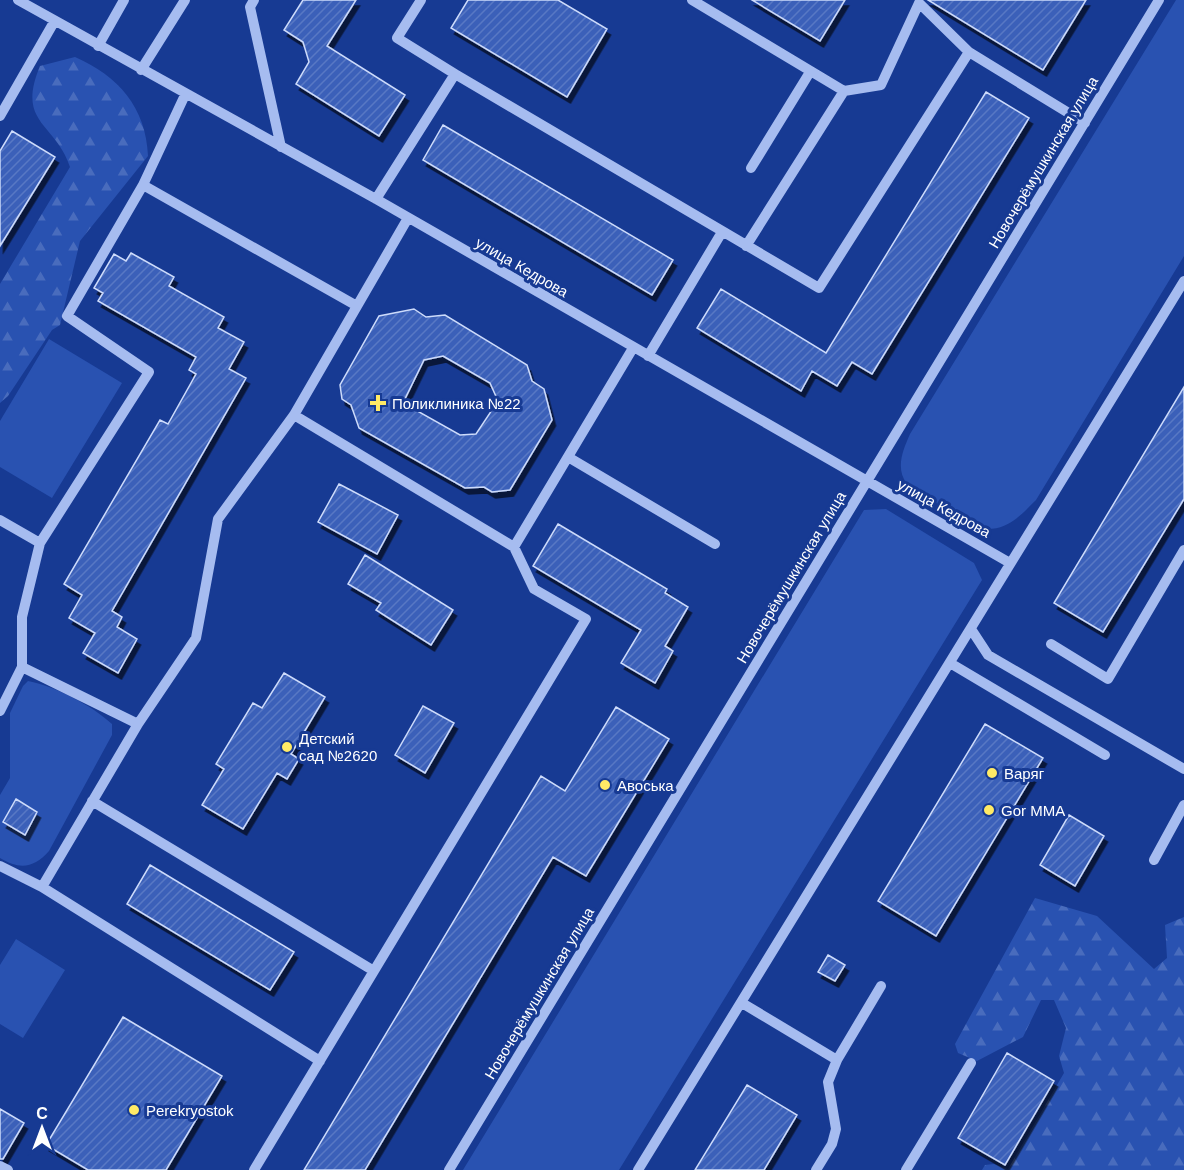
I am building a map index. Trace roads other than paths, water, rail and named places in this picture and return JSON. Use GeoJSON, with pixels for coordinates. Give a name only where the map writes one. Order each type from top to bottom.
{"type":"FeatureCollection","features":[{"type":"Feature","properties":{"kind":"street","name":"улица Кедрова"},"geometry":{"type":"LineString","coordinates":[[18,0],[376,199],[1010,563]]}},
{"type":"Feature","properties":{"kind":"street"},"geometry":{"type":"LineString","coordinates":[[99,46],[124,0]]}},
{"type":"Feature","properties":{"kind":"street"},"geometry":{"type":"LineString","coordinates":[[141,70],[185,0]]}},
{"type":"Feature","properties":{"kind":"street"},"geometry":{"type":"LineString","coordinates":[[254,0],[250,7],[281,147]]}},
{"type":"Feature","properties":{"kind":"street"},"geometry":{"type":"LineString","coordinates":[[421,0],[397,38],[819,288],[969,52]]}},
{"type":"Feature","properties":{"kind":"street"},"geometry":{"type":"LineString","coordinates":[[692,0],[844,91],[881,85],[918,1],[969,52],[1085,123]]}},
{"type":"Feature","properties":{"kind":"street","name":"Новочерёмушкинская улица"},"geometry":{"type":"LineString","coordinates":[[448,1170],[1159,0]]}},
{"type":"Feature","properties":{"kind":"street"},"geometry":{"type":"LineString","coordinates":[[0,116],[54,22]]}},
{"type":"Feature","properties":{"kind":"street"},"geometry":{"type":"LineString","coordinates":[[751,168],[810,72]]}},
{"type":"Feature","properties":{"kind":"street"},"geometry":{"type":"LineString","coordinates":[[376,199],[455,74]]}},
{"type":"Feature","properties":{"kind":"street"},"geometry":{"type":"LineString","coordinates":[[746,246],[844,91]]}},
{"type":"Feature","properties":{"kind":"street"},"geometry":{"type":"LineString","coordinates":[[0,711],[22,667],[22,617],[40,543],[149,372],[67,316],[143,185],[186,95]]}},
{"type":"Feature","properties":{"kind":"street"},"geometry":{"type":"LineString","coordinates":[[143,185],[357,306]]}},
{"type":"Feature","properties":{"kind":"street"},"geometry":{"type":"LineString","coordinates":[[42,887],[138,724],[196,638],[218,519],[294,415],[408,218]]}},
{"type":"Feature","properties":{"kind":"street"},"geometry":{"type":"LineString","coordinates":[[648,356],[722,232]]}},
{"type":"Feature","properties":{"kind":"street"},"geometry":{"type":"LineString","coordinates":[[638,1170],[1184,281]]}},
{"type":"Feature","properties":{"kind":"street"},"geometry":{"type":"LineString","coordinates":[[513,547],[633,348]]}},
{"type":"Feature","properties":{"kind":"street"},"geometry":{"type":"LineString","coordinates":[[254,1170],[586,619],[534,589],[513,547],[294,415]]}},
{"type":"Feature","properties":{"kind":"street"},"geometry":{"type":"LineString","coordinates":[[568,457],[715,544]]}},
{"type":"Feature","properties":{"kind":"street"},"geometry":{"type":"LineString","coordinates":[[0,520],[40,543]]}},
{"type":"Feature","properties":{"kind":"street"},"geometry":{"type":"LineString","coordinates":[[1051,644],[1108,679],[1183,553]]}},
{"type":"Feature","properties":{"kind":"street"},"geometry":{"type":"LineString","coordinates":[[971,629],[988,655],[1184,770]]}},
{"type":"Feature","properties":{"kind":"street"},"geometry":{"type":"LineString","coordinates":[[950,663],[1105,755]]}},
{"type":"Feature","properties":{"kind":"street"},"geometry":{"type":"LineString","coordinates":[[22,667],[138,724]]}},
{"type":"Feature","properties":{"kind":"street"},"geometry":{"type":"LineString","coordinates":[[92,801],[374,971]]}},
{"type":"Feature","properties":{"kind":"street"},"geometry":{"type":"LineString","coordinates":[[1154,860],[1184,805]]}},
{"type":"Feature","properties":{"kind":"street"},"geometry":{"type":"LineString","coordinates":[[0,866],[42,887],[320,1061]]}},
{"type":"Feature","properties":{"kind":"street"},"geometry":{"type":"LineString","coordinates":[[816,1170],[832,1144],[836,1129],[828,1082],[837,1060],[881,986]]}},
{"type":"Feature","properties":{"kind":"street"},"geometry":{"type":"LineString","coordinates":[[742,1003],[837,1060]]}},
{"type":"Feature","properties":{"kind":"street"},"geometry":{"type":"LineString","coordinates":[[906,1170],[971,1063]]}},
{"type":"Feature","properties":{"kind":"street"},"geometry":{"type":"LineString","coordinates":[[0,1166],[8,1170]]}},
{"type":"Feature","properties":{"kind":"place","name":"Поликлиника №22"},"geometry":{"type":"Point","coordinates":[378,403]}},
{"type":"Feature","properties":{"kind":"place","name":"Детский сад №2620"},"geometry":{"type":"Point","coordinates":[287,747]}},
{"type":"Feature","properties":{"kind":"place","name":"Варяг"},"geometry":{"type":"Point","coordinates":[992,773]}},
{"type":"Feature","properties":{"kind":"place","name":"Авоська"},"geometry":{"type":"Point","coordinates":[605,785]}},
{"type":"Feature","properties":{"kind":"place","name":"Gor MMA"},"geometry":{"type":"Point","coordinates":[989,810]}},
{"type":"Feature","properties":{"kind":"place","name":"Perekryostok"},"geometry":{"type":"Point","coordinates":[134,1110]}}]}
